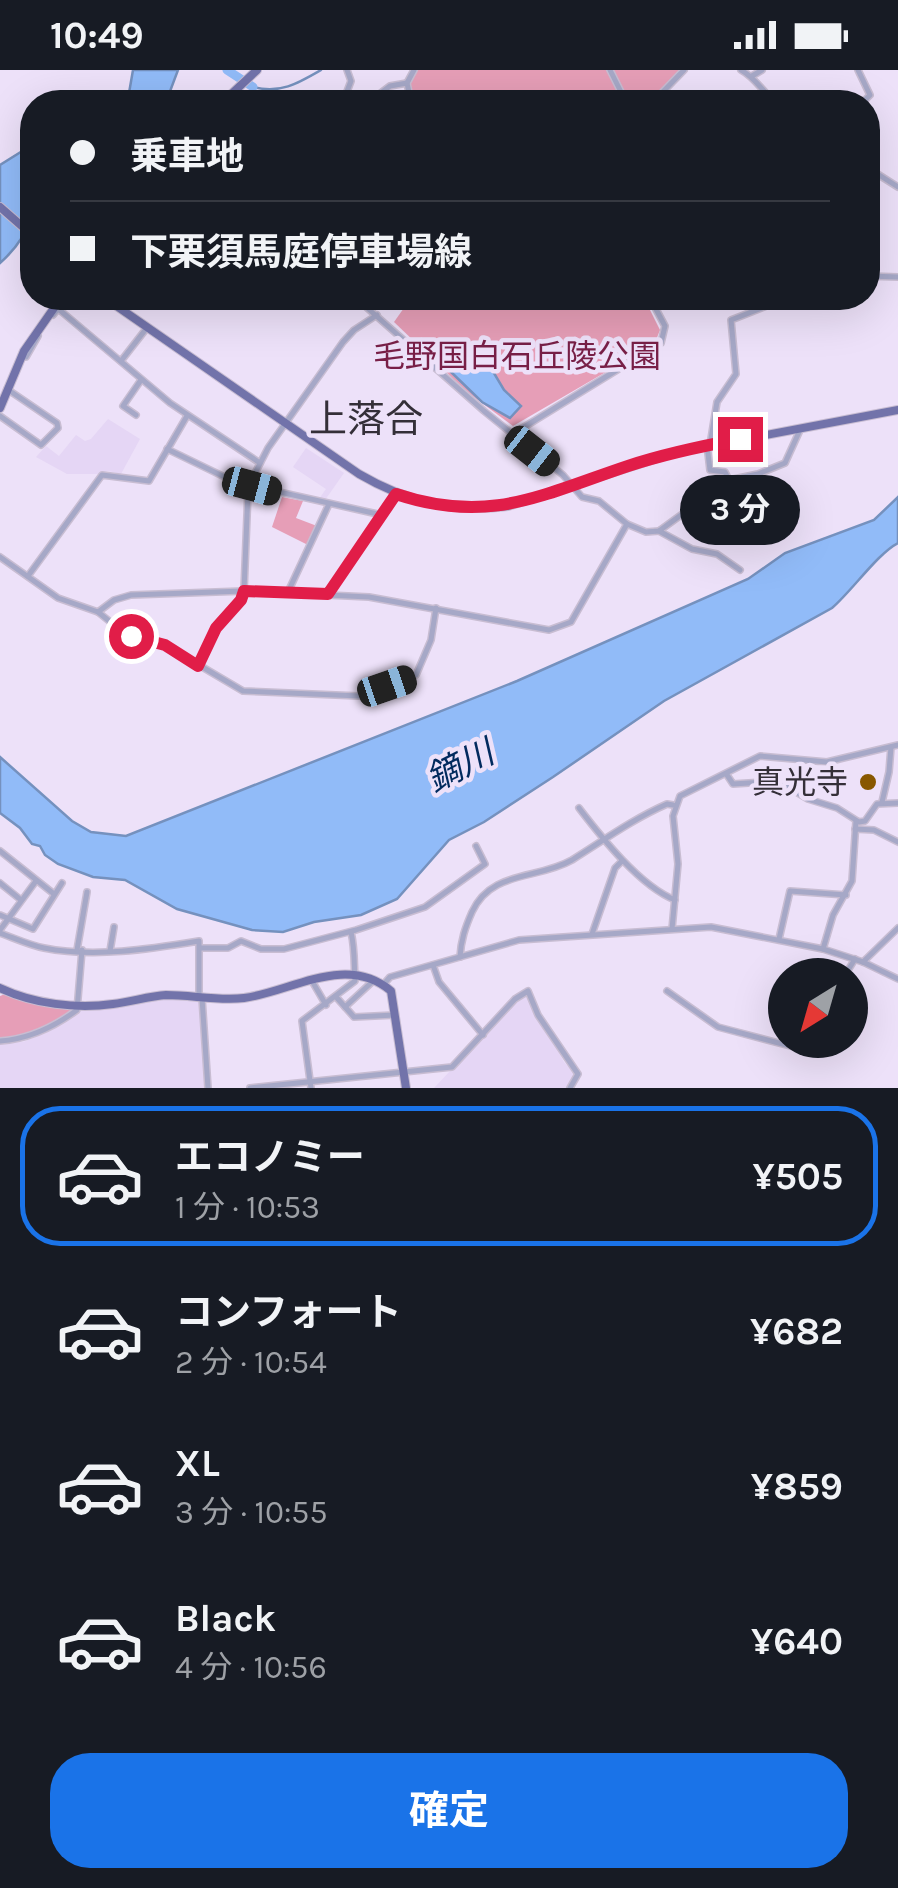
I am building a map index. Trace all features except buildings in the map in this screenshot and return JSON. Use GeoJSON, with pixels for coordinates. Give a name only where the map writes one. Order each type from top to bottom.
{"type":"FeatureCollection","features":[{"type":"Feature","properties":{"kind":"main road"},"geometry":{"type":"LineString","coordinates":[[237,90],[257,70]]}},
{"type":"Feature","properties":{"kind":"main road"},"geometry":{"type":"LineString","coordinates":[[0,207],[20,224]]}},
{"type":"Feature","properties":{"kind":"main road"},"geometry":{"type":"LineString","coordinates":[[0,408],[21,357],[53,310]]}},
{"type":"Feature","properties":{"kind":"main road"},"geometry":{"type":"LineString","coordinates":[[121,310],[359,474],[396,494],[436,506],[508,506],[640,462],[708,445],[898,410]]}},
{"type":"Feature","properties":{"kind":"main road"},"geometry":{"type":"LineString","coordinates":[[0,988],[42,1002],[78,1006],[164,995],[245,998],[334,974],[355,976],[391,992],[406,1088]]}},
{"type":"Feature","properties":{"kind":"street"},"geometry":{"type":"LineString","coordinates":[[408,90],[407,83],[414,70]]}},
{"type":"Feature","properties":{"kind":"street"},"geometry":{"type":"LineString","coordinates":[[665,90],[684,70]]}},
{"type":"Feature","properties":{"kind":"street"},"geometry":{"type":"LineString","coordinates":[[742,70],[762,90]]}},
{"type":"Feature","properties":{"kind":"street"},"geometry":{"type":"LineString","coordinates":[[752,76],[762,70]]}},
{"type":"Feature","properties":{"kind":"street"},"geometry":{"type":"LineString","coordinates":[[385,90],[407,83]]}},
{"type":"Feature","properties":{"kind":"street"},"geometry":{"type":"LineString","coordinates":[[21,357],[26,357],[57,310]]}},
{"type":"Feature","properties":{"kind":"street"},"geometry":{"type":"LineString","coordinates":[[59,310],[187,416],[260,462]]}},
{"type":"Feature","properties":{"kind":"street"},"geometry":{"type":"LineString","coordinates":[[371,310],[558,471],[582,497],[599,500],[627,524],[658,532],[692,550],[717,554],[740,570]]}},
{"type":"Feature","properties":{"kind":"street"},"geometry":{"type":"LineString","coordinates":[[511,434],[661,343],[665,326],[656,310]]}},
{"type":"Feature","properties":{"kind":"street"},"geometry":{"type":"LineString","coordinates":[[729,480],[724,472],[710,470],[708,445],[717,402],[736,374],[731,320],[756,310]]}},
{"type":"Feature","properties":{"kind":"street"},"geometry":{"type":"LineString","coordinates":[[198,666],[216,628],[241,600],[244,591],[249,486],[260,462],[343,342],[377,315]]}},
{"type":"Feature","properties":{"kind":"street"},"geometry":{"type":"LineString","coordinates":[[121,362],[146,329]]}},
{"type":"Feature","properties":{"kind":"street"},"geometry":{"type":"LineString","coordinates":[[136,415],[123,406],[142,380]]}},
{"type":"Feature","properties":{"kind":"street"},"geometry":{"type":"LineString","coordinates":[[0,416],[41,445],[58,426],[8,389]]}},
{"type":"Feature","properties":{"kind":"street"},"geometry":{"type":"LineString","coordinates":[[28,576],[102,475],[146,482],[187,416]]}},
{"type":"Feature","properties":{"kind":"street"},"geometry":{"type":"LineString","coordinates":[[658,532],[729,480],[758,474],[785,462],[801,428]]}},
{"type":"Feature","properties":{"kind":"street"},"geometry":{"type":"LineString","coordinates":[[167,449],[232,481],[382,515]]}},
{"type":"Feature","properties":{"kind":"street"},"geometry":{"type":"LineString","coordinates":[[328,594],[396,494]]}},
{"type":"Feature","properties":{"kind":"street"},"geometry":{"type":"LineString","coordinates":[[702,498],[790,510]]}},
{"type":"Feature","properties":{"kind":"street"},"geometry":{"type":"LineString","coordinates":[[725,500],[723,524],[740,534]]}},
{"type":"Feature","properties":{"kind":"street"},"geometry":{"type":"LineString","coordinates":[[288,592],[330,503]]}},
{"type":"Feature","properties":{"kind":"street"},"geometry":{"type":"LineString","coordinates":[[98,612],[114,600],[131,595],[288,592],[369,596],[549,630],[566,625],[627,524]]}},
{"type":"Feature","properties":{"kind":"street"},"geometry":{"type":"LineString","coordinates":[[0,557],[58,598],[98,612],[124,633],[165,645],[242,691],[359,696],[416,675],[430,640],[436,608]]}},
{"type":"Feature","properties":{"kind":"street"},"geometry":{"type":"LineString","coordinates":[[672,929],[678,852],[674,805],[680,796],[760,756],[826,762],[894,746],[882,802]]}},
{"type":"Feature","properties":{"kind":"street"},"geometry":{"type":"LineString","coordinates":[[726,774],[733,784],[778,781],[856,820],[866,821],[873,807],[882,802],[898,804]]}},
{"type":"Feature","properties":{"kind":"street"},"geometry":{"type":"LineString","coordinates":[[460,958],[464,930],[477,902],[491,886],[570,861],[646,813],[674,805]]}},
{"type":"Feature","properties":{"kind":"street"},"geometry":{"type":"LineString","coordinates":[[579,808],[622,861],[658,892],[675,900]]}},
{"type":"Feature","properties":{"kind":"street"},"geometry":{"type":"LineString","coordinates":[[823,950],[833,915],[852,881],[856,820]]}},
{"type":"Feature","properties":{"kind":"street"},"geometry":{"type":"LineString","coordinates":[[855,829],[874,830],[898,842]]}},
{"type":"Feature","properties":{"kind":"street"},"geometry":{"type":"LineString","coordinates":[[201,948],[228,948],[242,941],[261,949],[284,949],[425,907],[485,864],[476,846]]}},
{"type":"Feature","properties":{"kind":"street"},"geometry":{"type":"LineString","coordinates":[[0,851],[54,894]]}},
{"type":"Feature","properties":{"kind":"street"},"geometry":{"type":"LineString","coordinates":[[592,934],[615,868],[622,861]]}},
{"type":"Feature","properties":{"kind":"street"},"geometry":{"type":"LineString","coordinates":[[36,881],[0,931],[44,948],[80,950],[165,948],[201,942],[200,998],[208,1088]]}},
{"type":"Feature","properties":{"kind":"street"},"geometry":{"type":"LineString","coordinates":[[0,883],[22,900]]}},
{"type":"Feature","properties":{"kind":"street"},"geometry":{"type":"LineString","coordinates":[[0,915],[34,929],[62,883]]}},
{"type":"Feature","properties":{"kind":"street"},"geometry":{"type":"LineString","coordinates":[[779,939],[790,891],[846,895]]}},
{"type":"Feature","properties":{"kind":"street"},"geometry":{"type":"LineString","coordinates":[[0,1041],[21,1040],[78,1010],[87,892]]}},
{"type":"Feature","properties":{"kind":"street"},"geometry":{"type":"LineString","coordinates":[[110,950],[114,927]]}},
{"type":"Feature","properties":{"kind":"street"},"geometry":{"type":"LineString","coordinates":[[382,985],[390,978],[519,940],[672,929],[710,928],[779,939],[849,958]]}},
{"type":"Feature","properties":{"kind":"street"},"geometry":{"type":"LineString","coordinates":[[863,958],[898,928]]}},
{"type":"Feature","properties":{"kind":"street"},"geometry":{"type":"LineString","coordinates":[[311,1085],[302,1022],[348,989],[355,976],[352,964],[356,953],[350,932]]}},
{"type":"Feature","properties":{"kind":"street"},"geometry":{"type":"LineString","coordinates":[[433,965],[439,982],[482,1035]]}},
{"type":"Feature","properties":{"kind":"street"},"geometry":{"type":"LineString","coordinates":[[868,965],[898,979]]}},
{"type":"Feature","properties":{"kind":"street"},"geometry":{"type":"LineString","coordinates":[[311,980],[326,1005]]}},
{"type":"Feature","properties":{"kind":"street"},"geometry":{"type":"LineString","coordinates":[[345,1007],[372,982]]}},
{"type":"Feature","properties":{"kind":"street"},"geometry":{"type":"LineString","coordinates":[[250,1088],[311,1085],[452,1066],[528,990],[538,1015],[578,1074],[570,1088]]}},
{"type":"Feature","properties":{"kind":"street"},"geometry":{"type":"LineString","coordinates":[[667,991],[718,1026],[768,1040]]}},
{"type":"Feature","properties":{"kind":"street"},"geometry":{"type":"LineString","coordinates":[[337,997],[354,1017],[395,1015]]}},
{"type":"Feature","properties":{"kind":"shaded area"},"geometry":{"type":"Polygon","coordinates":[[[108,419],[140,439],[121,474],[67,474],[36,457],[46,446],[59,456],[76,435],[85,441],[91,439],[108,419]]]}},
{"type":"Feature","properties":{"kind":"shaded area"},"geometry":{"type":"Polygon","coordinates":[[[306,448],[344,473],[325,500],[319,499],[326,489],[293,467],[306,448]]]}},
{"type":"Feature","properties":{"kind":"shaded area"},"geometry":{"type":"Polygon","coordinates":[[[527,995],[564,1062],[575,1074],[567,1088],[434,1088],[516,1001],[527,995]]]}},
{"type":"Feature","properties":{"kind":"shaded area"},"geometry":{"type":"Polygon","coordinates":[[[161,998],[199,1002],[205,1088],[0,1088],[0,1043],[23,1042],[50,1031],[84,1008],[161,998]]]}},
{"type":"Feature","properties":{"kind":"green space"},"geometry":{"type":"Polygon","coordinates":[[[415,70],[681,70],[662,90],[410,90],[415,70]]]}},
{"type":"Feature","properties":{"kind":"green space","name":"毛野国白石丘陵公園"},"geometry":{"type":"Polygon","coordinates":[[[402,310],[650,310],[660,330],[656,340],[642,351],[513,426],[467,392],[394,322],[402,310]]]}},
{"type":"Feature","properties":{"kind":"green space"},"geometry":{"type":"Polygon","coordinates":[[[282,497],[303,501],[296,518],[317,526],[308,545],[272,527],[282,497]]]}},
{"type":"Feature","properties":{"kind":"green space"},"geometry":{"type":"Polygon","coordinates":[[[0,996],[76,1009],[22,1038],[0,1040],[0,996]]]}},
{"type":"Feature","properties":{"kind":"water"},"geometry":{"type":"Polygon","coordinates":[[[133,70],[178,70],[170,90],[130,90],[133,70]]]}},
{"type":"Feature","properties":{"kind":"water"},"geometry":{"type":"Polygon","coordinates":[[[20,152],[20,240],[0,263],[0,165],[20,152]]]}},
{"type":"Feature","properties":{"kind":"water"},"geometry":{"type":"Polygon","coordinates":[[[476,343],[504,390],[521,406],[510,418],[482,402],[450,371],[468,346],[476,343]]]}},
{"type":"Feature","properties":{"kind":"water","name":"鏑川"},"geometry":{"type":"Polygon","coordinates":[[[898,497],[898,543],[832,608],[664,701],[484,822],[449,840],[397,899],[361,915],[314,922],[283,932],[252,930],[177,909],[125,880],[93,877],[58,864],[0,813],[0,757],[72,821],[91,832],[126,836],[517,681],[748,579],[785,553],[874,520],[898,497]]]}},
{"type":"Feature","properties":{"kind":"waterway"},"geometry":{"type":"LineString","coordinates":[[227,70],[253,87]]}},
{"type":"Feature","properties":{"kind":"waterway"},"geometry":{"type":"LineString","coordinates":[[253,87],[288,86],[321,70]]}},
{"type":"Feature","properties":{"kind":"place","name":"真光寺"},"geometry":{"type":"Point","coordinates":[868,782]}},
{"type":"Feature","properties":{"kind":"district","name":"上落合"},"geometry":{"type":"Point","coordinates":[366,419]}},
{"type":"Feature","properties":{"kind":"route"},"geometry":{"type":"LineString","coordinates":[[131,636],[165,645],[198,666],[216,628],[241,600],[244,591],[328,594],[396,494],[460,509],[508,506],[651,459],[740,439]]}}]}
